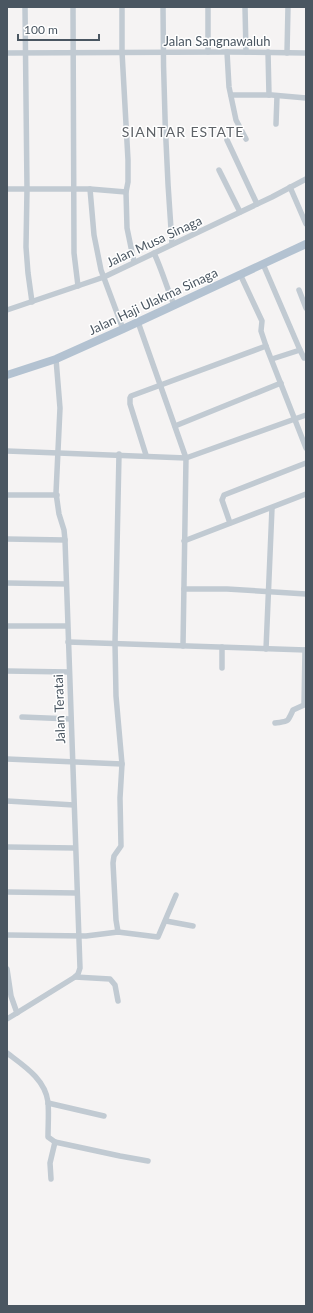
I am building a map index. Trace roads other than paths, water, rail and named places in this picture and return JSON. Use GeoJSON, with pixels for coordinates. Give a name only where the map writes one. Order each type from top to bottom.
{"type":"FeatureCollection","features":[{"type":"Feature","properties":{"kind":"main road","name":"Jalan Haji Ulakma Sinaga"},"geometry":{"type":"LineString","coordinates":[[7,374],[56,359],[306,244]]}},
{"type":"Feature","properties":{"kind":"street"},"geometry":{"type":"LineString","coordinates":[[25,7],[27,260],[32,302]]}},
{"type":"Feature","properties":{"kind":"street"},"geometry":{"type":"LineString","coordinates":[[73,7],[74,253],[78,286]]}},
{"type":"Feature","properties":{"kind":"street"},"geometry":{"type":"LineString","coordinates":[[122,7],[122,52],[128,160],[128,182],[126,192],[128,238],[134,262]]}},
{"type":"Feature","properties":{"kind":"street"},"geometry":{"type":"LineString","coordinates":[[163,7],[163,52],[168,186],[172,244]]}},
{"type":"Feature","properties":{"kind":"street"},"geometry":{"type":"LineString","coordinates":[[208,7],[208,52]]}},
{"type":"Feature","properties":{"kind":"street"},"geometry":{"type":"LineString","coordinates":[[245,7],[246,52]]}},
{"type":"Feature","properties":{"kind":"street"},"geometry":{"type":"LineString","coordinates":[[287,53],[288,7]]}},
{"type":"Feature","properties":{"kind":"street"},"geometry":{"type":"LineString","coordinates":[[227,52],[229,87],[236,120],[246,139]]}},
{"type":"Feature","properties":{"kind":"street"},"geometry":{"type":"LineString","coordinates":[[268,52],[269,95]]}},
{"type":"Feature","properties":{"kind":"street","name":"Jalan Sangnawaluh"},"geometry":{"type":"LineString","coordinates":[[7,53],[306,53]]}},
{"type":"Feature","properties":{"kind":"street"},"geometry":{"type":"LineString","coordinates":[[231,95],[269,95],[306,98]]}},
{"type":"Feature","properties":{"kind":"street"},"geometry":{"type":"LineString","coordinates":[[276,124],[277,96]]}},
{"type":"Feature","properties":{"kind":"street"},"geometry":{"type":"LineString","coordinates":[[227,140],[257,204]]}},
{"type":"Feature","properties":{"kind":"street"},"geometry":{"type":"LineString","coordinates":[[219,170],[240,212]]}},
{"type":"Feature","properties":{"kind":"street","name":"Jalan Musa Sinaga"},"geometry":{"type":"LineString","coordinates":[[7,310],[104,277],[306,179]]}},
{"type":"Feature","properties":{"kind":"street"},"geometry":{"type":"LineString","coordinates":[[290,187],[306,224]]}},
{"type":"Feature","properties":{"kind":"street"},"geometry":{"type":"LineString","coordinates":[[7,189],[90,189],[126,192]]}},
{"type":"Feature","properties":{"kind":"street"},"geometry":{"type":"LineString","coordinates":[[90,189],[94,235],[104,277],[123,329]]}},
{"type":"Feature","properties":{"kind":"street"},"geometry":{"type":"LineString","coordinates":[[154,253],[163,273],[165,283],[174,305]]}},
{"type":"Feature","properties":{"kind":"street"},"geometry":{"type":"LineString","coordinates":[[263,264],[303,357],[306,358]]}},
{"type":"Feature","properties":{"kind":"street"},"geometry":{"type":"LineString","coordinates":[[240,274],[262,321],[261,331],[266,346],[306,448]]}},
{"type":"Feature","properties":{"kind":"street"},"geometry":{"type":"LineString","coordinates":[[299,290],[306,308]]}},
{"type":"Feature","properties":{"kind":"street"},"geometry":{"type":"LineString","coordinates":[[138,322],[186,458],[182,646]]}},
{"type":"Feature","properties":{"kind":"street"},"geometry":{"type":"LineString","coordinates":[[146,455],[130,404],[130,398],[160,385],[266,346]]}},
{"type":"Feature","properties":{"kind":"street"},"geometry":{"type":"LineString","coordinates":[[272,359],[300,350]]}},
{"type":"Feature","properties":{"kind":"street","name":"Jalan Teratai"},"geometry":{"type":"LineString","coordinates":[[56,359],[60,403],[57,495],[59,514],[64,530],[65,540],[80,968],[75,978]]}},
{"type":"Feature","properties":{"kind":"street"},"geometry":{"type":"LineString","coordinates":[[175,426],[281,383]]}},
{"type":"Feature","properties":{"kind":"street"},"geometry":{"type":"LineString","coordinates":[[7,451],[146,455],[186,458],[306,415]]}},
{"type":"Feature","properties":{"kind":"street"},"geometry":{"type":"LineString","coordinates":[[118,932],[113,863],[114,856],[121,846],[120,798],[122,764],[116,696],[115,644],[119,454]]}},
{"type":"Feature","properties":{"kind":"street"},"geometry":{"type":"LineString","coordinates":[[230,524],[222,500],[224,495],[306,463]]}},
{"type":"Feature","properties":{"kind":"street"},"geometry":{"type":"LineString","coordinates":[[184,541],[306,494]]}},
{"type":"Feature","properties":{"kind":"street"},"geometry":{"type":"LineString","coordinates":[[7,495],[57,495]]}},
{"type":"Feature","properties":{"kind":"street"},"geometry":{"type":"LineString","coordinates":[[266,649],[272,508]]}},
{"type":"Feature","properties":{"kind":"street"},"geometry":{"type":"LineString","coordinates":[[7,539],[65,540]]}},
{"type":"Feature","properties":{"kind":"street"},"geometry":{"type":"LineString","coordinates":[[7,583],[66,584]]}},
{"type":"Feature","properties":{"kind":"street"},"geometry":{"type":"LineString","coordinates":[[184,589],[227,589],[268,593],[306,594]]}},
{"type":"Feature","properties":{"kind":"street"},"geometry":{"type":"LineString","coordinates":[[7,626],[67,626]]}},
{"type":"Feature","properties":{"kind":"street"},"geometry":{"type":"LineString","coordinates":[[68,642],[306,650],[304,705],[293,710],[289,720],[275,723]]}},
{"type":"Feature","properties":{"kind":"street"},"geometry":{"type":"LineString","coordinates":[[222,647],[222,668]]}},
{"type":"Feature","properties":{"kind":"street"},"geometry":{"type":"LineString","coordinates":[[7,671],[69,672]]}},
{"type":"Feature","properties":{"kind":"street"},"geometry":{"type":"LineString","coordinates":[[22,717],[71,719]]}},
{"type":"Feature","properties":{"kind":"street"},"geometry":{"type":"LineString","coordinates":[[7,759],[122,764]]}},
{"type":"Feature","properties":{"kind":"street"},"geometry":{"type":"LineString","coordinates":[[7,801],[74,805]]}},
{"type":"Feature","properties":{"kind":"street"},"geometry":{"type":"LineString","coordinates":[[7,847],[75,848]]}},
{"type":"Feature","properties":{"kind":"street"},"geometry":{"type":"LineString","coordinates":[[7,892],[77,893]]}},
{"type":"Feature","properties":{"kind":"street"},"geometry":{"type":"LineString","coordinates":[[7,938],[7,935],[78,936],[118,932],[158,937],[176,895]]}},
{"type":"Feature","properties":{"kind":"street"},"geometry":{"type":"LineString","coordinates":[[166,921],[192,926]]}},
{"type":"Feature","properties":{"kind":"street"},"geometry":{"type":"LineString","coordinates":[[7,969],[10,990],[17,1013]]}},
{"type":"Feature","properties":{"kind":"street"},"geometry":{"type":"LineString","coordinates":[[7,1019],[75,978],[110,979],[115,985],[118,1001]]}},
{"type":"Feature","properties":{"kind":"street"},"geometry":{"type":"LineString","coordinates":[[7,1053],[31,1071],[46,1095],[48,1103],[48,1137],[55,1142],[148,1161]]}},
{"type":"Feature","properties":{"kind":"street"},"geometry":{"type":"LineString","coordinates":[[48,1103],[104,1116]]}},
{"type":"Feature","properties":{"kind":"street"},"geometry":{"type":"LineString","coordinates":[[51,1179],[50,1163],[55,1142]]}},
{"type":"Feature","properties":{"kind":"district","name":"SIANTAR ESTATE"},"geometry":{"type":"Point","coordinates":[183,131]}}]}
